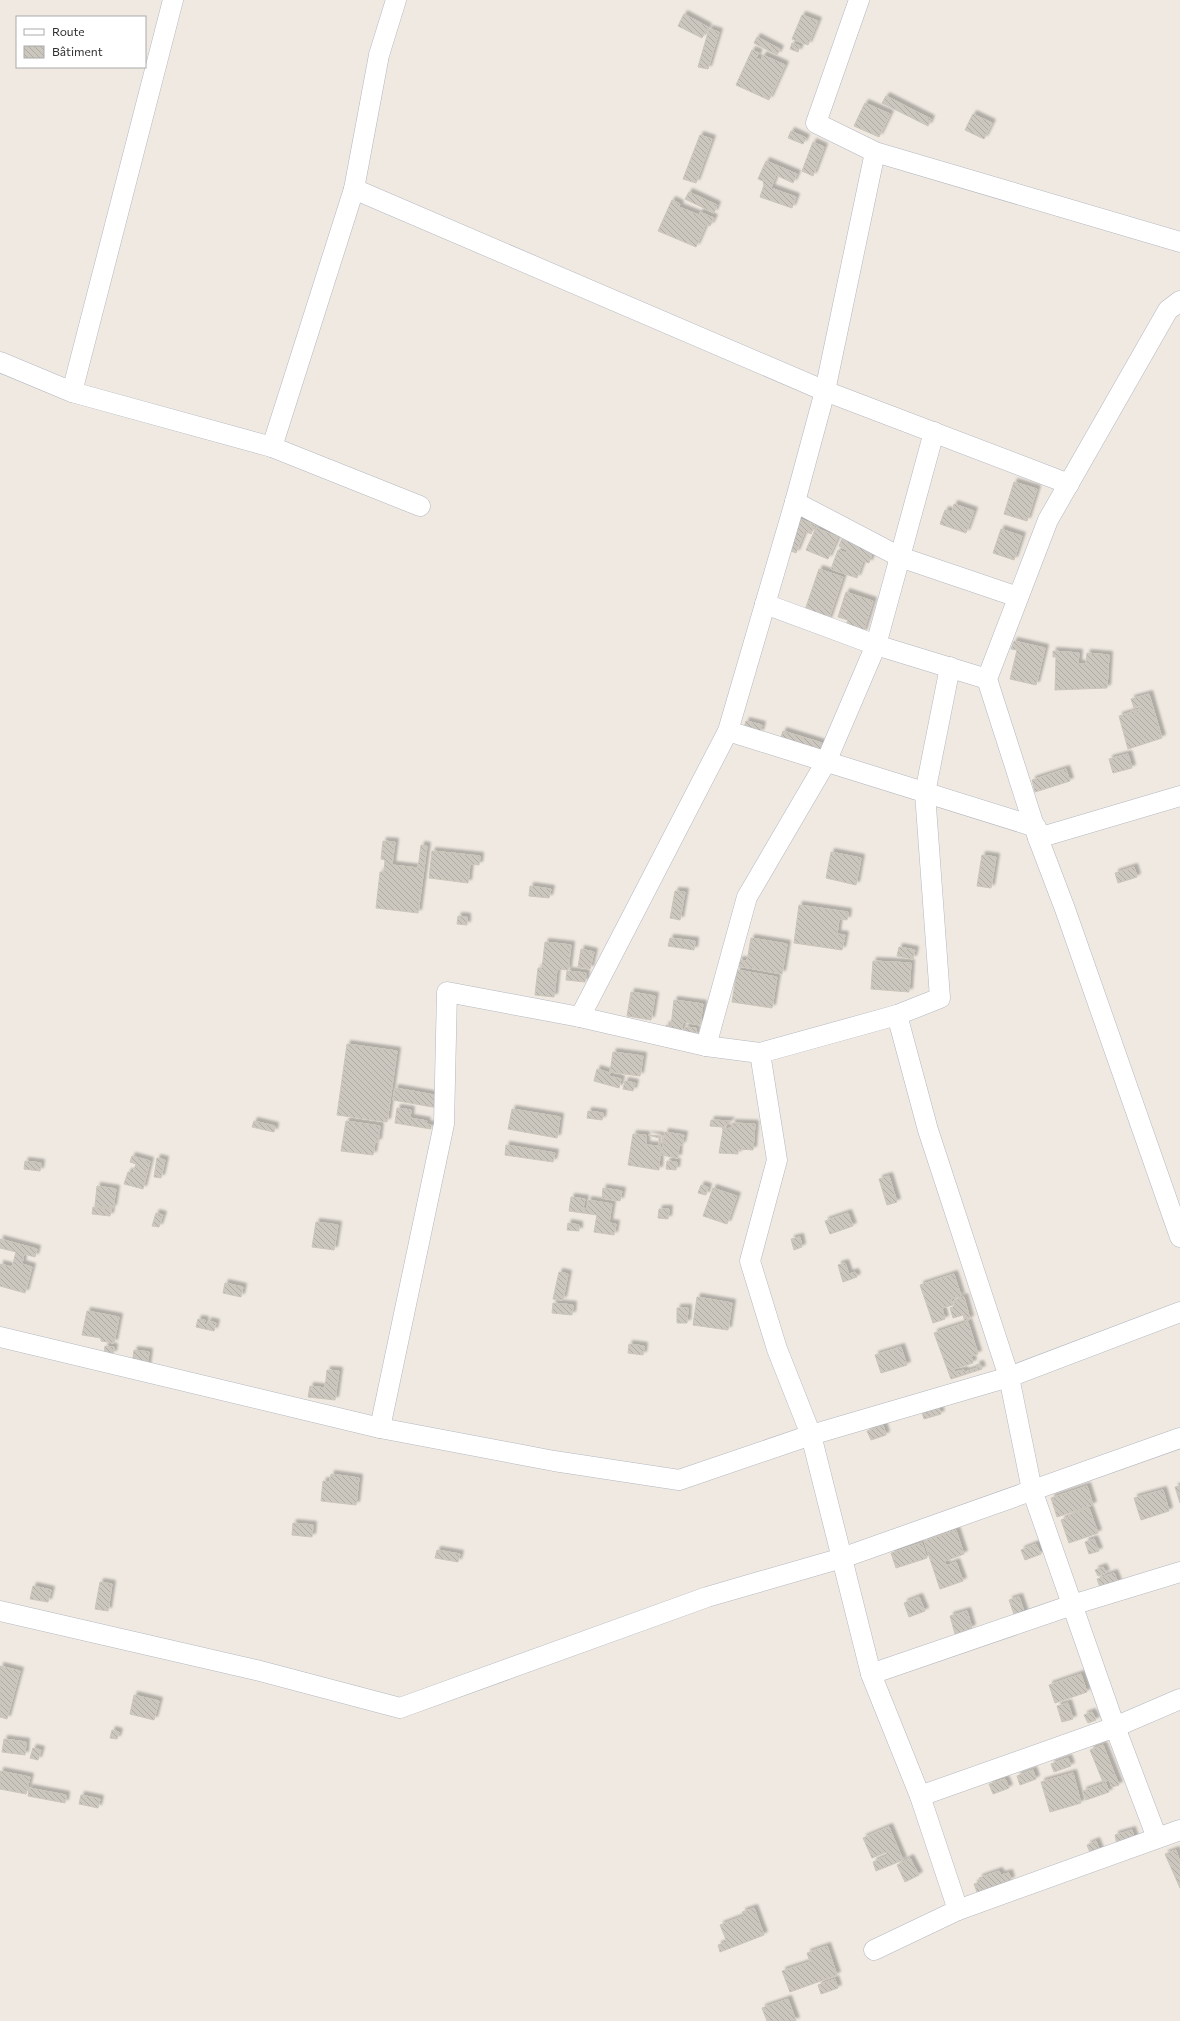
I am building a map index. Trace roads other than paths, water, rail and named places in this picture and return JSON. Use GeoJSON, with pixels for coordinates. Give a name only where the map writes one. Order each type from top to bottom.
{"type":"FeatureCollection","features":[{"type":"Feature","properties":{"kind":"street"},"geometry":{"type":"LineString","coordinates":[[72,392],[173,0]]}},
{"type":"Feature","properties":{"kind":"street"},"geometry":{"type":"LineString","coordinates":[[272,447],[354,189],[378,55],[396,0]]}},
{"type":"Feature","properties":{"kind":"street"},"geometry":{"type":"LineString","coordinates":[[859,0],[816,123],[875,152],[1180,242]]}},
{"type":"Feature","properties":{"kind":"street"},"geometry":{"type":"LineString","coordinates":[[580,1017],[728,731],[795,502],[825,391],[875,152]]}},
{"type":"Feature","properties":{"kind":"street"},"geometry":{"type":"LineString","coordinates":[[354,189],[825,391],[1069,484]]}},
{"type":"Feature","properties":{"kind":"street"},"geometry":{"type":"LineString","coordinates":[[1180,301],[1168,310],[1048,520],[987,679],[1037,832],[1180,1237]]}},
{"type":"Feature","properties":{"kind":"street"},"geometry":{"type":"LineString","coordinates":[[0,362],[72,392],[272,447],[420,506]]}},
{"type":"Feature","properties":{"kind":"street"},"geometry":{"type":"LineString","coordinates":[[706,1046],[747,897],[826,762],[876,645],[934,432]]}},
{"type":"Feature","properties":{"kind":"street"},"geometry":{"type":"LineString","coordinates":[[795,502],[900,557],[1018,597]]}},
{"type":"Feature","properties":{"kind":"street"},"geometry":{"type":"LineString","coordinates":[[765,604],[876,645],[987,679]]}},
{"type":"Feature","properties":{"kind":"street"},"geometry":{"type":"LineString","coordinates":[[380,1428],[444,1124],[447,992],[580,1017],[706,1046],[760,1053],[897,1015],[940,998],[925,793],[950,667]]}},
{"type":"Feature","properties":{"kind":"street"},"geometry":{"type":"LineString","coordinates":[[728,731],[925,793],[1037,832],[1180,796]]}},
{"type":"Feature","properties":{"kind":"street"},"geometry":{"type":"LineString","coordinates":[[897,1015],[928,1130],[1009,1378],[1032,1490],[1115,1727],[1157,1838]]}},
{"type":"Feature","properties":{"kind":"street"},"geometry":{"type":"LineString","coordinates":[[760,1053],[778,1160],[750,1260],[778,1349],[811,1435],[871,1674],[920,1796],[958,1910]]}},
{"type":"Feature","properties":{"kind":"street"},"geometry":{"type":"LineString","coordinates":[[0,1337],[380,1428],[554,1461],[679,1480],[811,1435],[1009,1378],[1180,1312]]}},
{"type":"Feature","properties":{"kind":"street"},"geometry":{"type":"LineString","coordinates":[[0,1611],[256,1670],[400,1708],[708,1597],[842,1558],[1180,1438]]}},
{"type":"Feature","properties":{"kind":"street"},"geometry":{"type":"LineString","coordinates":[[871,1674],[1072,1605],[1180,1572]]}},
{"type":"Feature","properties":{"kind":"street"},"geometry":{"type":"LineString","coordinates":[[920,1796],[1115,1727],[1180,1699]]}},
{"type":"Feature","properties":{"kind":"street"},"geometry":{"type":"LineString","coordinates":[[874,1950],[958,1910],[1180,1830]]}}]}
